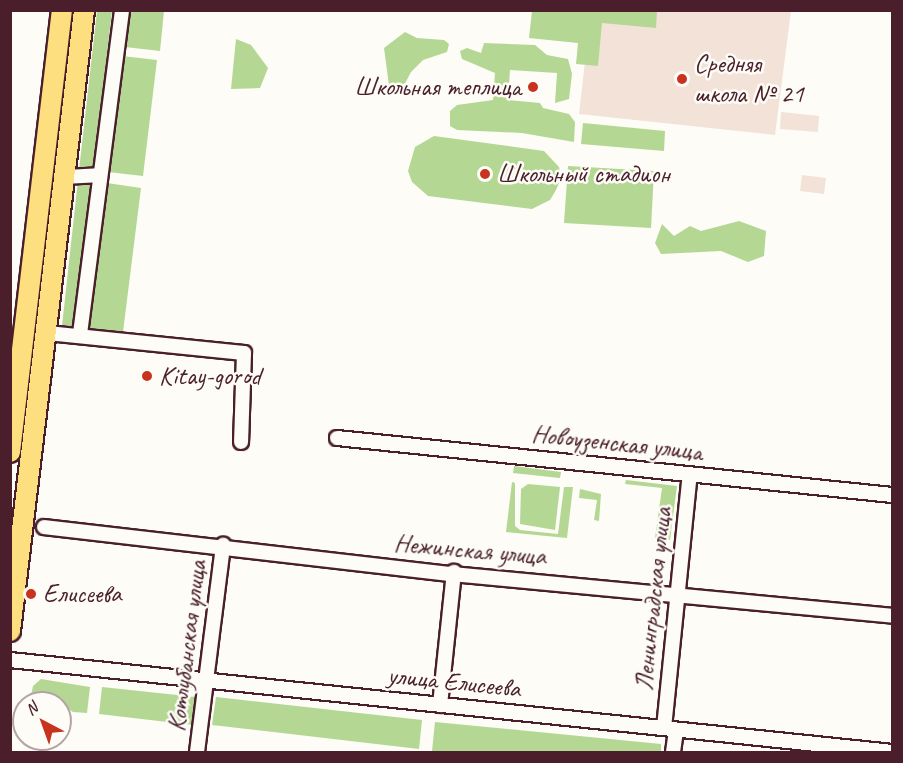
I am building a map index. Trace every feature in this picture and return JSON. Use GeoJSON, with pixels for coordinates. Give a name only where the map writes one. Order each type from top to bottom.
{"type":"FeatureCollection","features":[{"type":"Feature","properties":{"kind":"highway"},"geometry":{"type":"LineString","coordinates":[[10,452],[14,389],[62,10]]}},
{"type":"Feature","properties":{"kind":"highway"},"geometry":{"type":"LineString","coordinates":[[10,631],[84,10]]}},
{"type":"Feature","properties":{"kind":"street"},"geometry":{"type":"LineString","coordinates":[[80,334],[122,10]]}},
{"type":"Feature","properties":{"kind":"street"},"geometry":{"type":"LineString","coordinates":[[65,177],[100,175]]}},
{"type":"Feature","properties":{"kind":"street"},"geometry":{"type":"LineString","coordinates":[[47,333],[80,334],[244,353],[241,442]]}},
{"type":"Feature","properties":{"kind":"street","name":"Новоузенская улица"},"geometry":{"type":"LineString","coordinates":[[337,438],[892,495]]}},
{"type":"Feature","properties":{"kind":"street","name":"Ленинградская улица"},"geometry":{"type":"LineString","coordinates":[[673,753],[670,729],[690,474]]}},
{"type":"Feature","properties":{"kind":"street","name":"Нежинская улица"},"geometry":{"type":"LineString","coordinates":[[44,527],[454,572],[892,616]]}},
{"type":"Feature","properties":{"kind":"street","name":"Котлубанская улица"},"geometry":{"type":"LineString","coordinates":[[197,753],[223,545]]}},
{"type":"Feature","properties":{"kind":"street"},"geometry":{"type":"LineString","coordinates":[[440,705],[454,572]]}},
{"type":"Feature","properties":{"kind":"street","name":"улица Елисеева"},"geometry":{"type":"LineString","coordinates":[[10,660],[892,752]]}},
{"type":"Feature","properties":{"kind":"shaded area","name":"Средняя школа № 21"},"geometry":{"type":"Polygon","coordinates":[[[540,11],[791,11],[775,135],[579,114],[587,44],[537,38],[540,11]]]}},
{"type":"Feature","properties":{"kind":"shaded area"},"geometry":{"type":"Polygon","coordinates":[[[781,112],[819,116],[818,132],[780,129],[781,112]]]}},
{"type":"Feature","properties":{"kind":"shaded area"},"geometry":{"type":"Polygon","coordinates":[[[802,175],[826,178],[824,194],[800,191],[802,175]]]}},
{"type":"Feature","properties":{"kind":"green space"},"geometry":{"type":"Polygon","coordinates":[[[532,10],[657,11],[656,28],[602,23],[598,66],[576,64],[578,43],[529,38],[532,10]]]}},
{"type":"Feature","properties":{"kind":"green space"},"geometry":{"type":"Polygon","coordinates":[[[97,11],[112,11],[93,172],[79,170],[97,11]]]}},
{"type":"Feature","properties":{"kind":"green space"},"geometry":{"type":"Polygon","coordinates":[[[129,11],[164,11],[160,51],[125,47],[129,11]]]}},
{"type":"Feature","properties":{"kind":"green space"},"geometry":{"type":"Polygon","coordinates":[[[405,32],[417,38],[444,40],[449,44],[447,52],[423,60],[411,72],[400,93],[390,93],[384,48],[405,32]]]}},
{"type":"Feature","properties":{"kind":"green space"},"geometry":{"type":"Polygon","coordinates":[[[236,39],[251,45],[268,68],[260,88],[231,89],[236,39]]]}},
{"type":"Feature","properties":{"kind":"green space"},"geometry":{"type":"Polygon","coordinates":[[[484,43],[535,45],[547,55],[568,59],[572,74],[569,99],[555,103],[557,73],[510,70],[508,100],[540,103],[543,108],[569,114],[575,122],[574,142],[522,133],[457,130],[450,126],[450,111],[457,105],[493,100],[495,73],[462,59],[460,51],[467,48],[481,53],[484,43]]]}},
{"type":"Feature","properties":{"kind":"green space"},"geometry":{"type":"Polygon","coordinates":[[[122,56],[157,60],[143,176],[108,172],[122,56]]]}},
{"type":"Feature","properties":{"kind":"green space"},"geometry":{"type":"Polygon","coordinates":[[[583,123],[665,131],[664,151],[581,144],[583,123]]]}},
{"type":"Feature","properties":{"kind":"green space","name":"Школьный стадион"},"geometry":{"type":"Polygon","coordinates":[[[434,136],[544,151],[559,167],[561,178],[550,200],[532,209],[428,196],[412,182],[408,171],[415,147],[434,136]]]}},
{"type":"Feature","properties":{"kind":"green space"},"geometry":{"type":"Polygon","coordinates":[[[568,166],[654,171],[651,228],[564,223],[568,166]]]}},
{"type":"Feature","properties":{"kind":"green space"},"geometry":{"type":"Polygon","coordinates":[[[78,180],[91,182],[75,327],[62,326],[78,180]]]}},
{"type":"Feature","properties":{"kind":"green space"},"geometry":{"type":"Polygon","coordinates":[[[107,183],[141,188],[123,332],[89,329],[107,183]]]}},
{"type":"Feature","properties":{"kind":"green space"},"geometry":{"type":"Polygon","coordinates":[[[739,221],[766,231],[764,256],[748,262],[721,251],[661,254],[655,243],[662,224],[674,236],[690,226],[701,231],[739,221]]]}},
{"type":"Feature","properties":{"kind":"green space"},"geometry":{"type":"Polygon","coordinates":[[[514,466],[561,472],[560,478],[513,473],[514,466]]]}},
{"type":"Feature","properties":{"kind":"green space"},"geometry":{"type":"Polygon","coordinates":[[[626,480],[677,486],[670,540],[655,538],[662,488],[625,484],[626,480]]]}},
{"type":"Feature","properties":{"kind":"green space"},"geometry":{"type":"Polygon","coordinates":[[[512,482],[515,483],[515,526],[520,530],[558,534],[564,487],[573,487],[567,538],[506,532],[512,482]]]}},
{"type":"Feature","properties":{"kind":"green space"},"geometry":{"type":"Polygon","coordinates":[[[528,484],[560,487],[555,530],[520,524],[521,489],[528,484]]]}},
{"type":"Feature","properties":{"kind":"green space"},"geometry":{"type":"Polygon","coordinates":[[[580,489],[601,494],[599,521],[594,520],[597,500],[579,498],[580,489]]]}},
{"type":"Feature","properties":{"kind":"green space"},"geometry":{"type":"Polygon","coordinates":[[[41,679],[90,687],[87,713],[72,711],[72,691],[32,691],[33,686],[41,679]]]}},
{"type":"Feature","properties":{"kind":"green space"},"geometry":{"type":"Polygon","coordinates":[[[102,687],[196,697],[193,725],[99,714],[102,687]]]}},
{"type":"Feature","properties":{"kind":"green space"},"geometry":{"type":"Polygon","coordinates":[[[216,697],[422,720],[419,749],[212,725],[216,697]]]}},
{"type":"Feature","properties":{"kind":"green space"},"geometry":{"type":"Polygon","coordinates":[[[435,722],[661,744],[661,752],[432,751],[435,722]]]}},
{"type":"Feature","properties":{"kind":"place","name":"Средняя школа № 21"},"geometry":{"type":"Point","coordinates":[682,79]}},
{"type":"Feature","properties":{"kind":"place","name":"Школьная теплица"},"geometry":{"type":"Point","coordinates":[533,87]}},
{"type":"Feature","properties":{"kind":"place","name":"Школьный стадион"},"geometry":{"type":"Point","coordinates":[485,174]}},
{"type":"Feature","properties":{"kind":"place","name":"Kitay-gorod"},"geometry":{"type":"Point","coordinates":[147,376]}},
{"type":"Feature","properties":{"kind":"place","name":"Елисеева"},"geometry":{"type":"Point","coordinates":[31,594]}}]}
